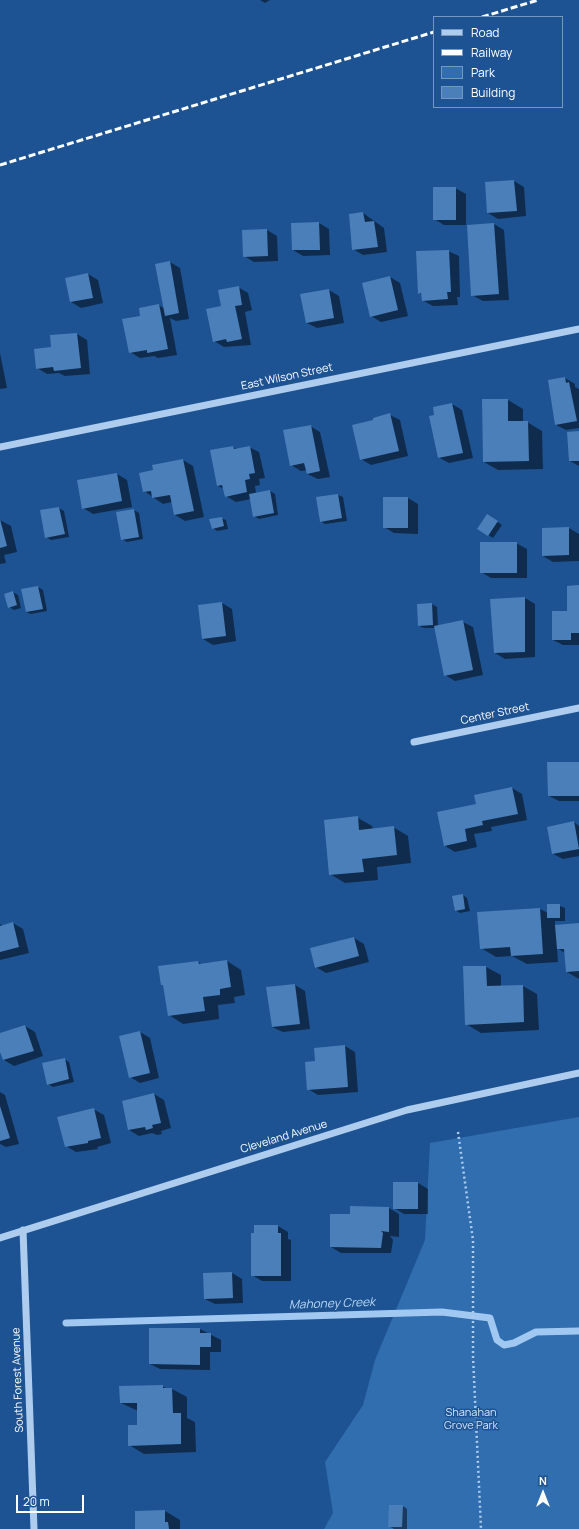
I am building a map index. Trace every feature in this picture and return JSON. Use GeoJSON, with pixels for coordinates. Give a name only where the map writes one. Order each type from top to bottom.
{"type":"FeatureCollection","features":[{"type":"Feature","properties":{"kind":"street","name":"East Wilson Street"},"geometry":{"type":"LineString","coordinates":[[0,447],[579,329]]}},
{"type":"Feature","properties":{"kind":"street","name":"Center Street"},"geometry":{"type":"LineString","coordinates":[[414,742],[579,708]]}},
{"type":"Feature","properties":{"kind":"street","name":"Cleveland Avenue"},"geometry":{"type":"LineString","coordinates":[[0,1238],[407,1110],[579,1073]]}},
{"type":"Feature","properties":{"kind":"street","name":"South Forest Avenue"},"geometry":{"type":"LineString","coordinates":[[23,1230],[34,1529]]}},
{"type":"Feature","properties":{"kind":"path"},"geometry":{"type":"LineString","coordinates":[[458,1132],[473,1240],[473,1342],[481,1529]]}},
{"type":"Feature","properties":{"kind":"green space","name":"Shanahan Grove Park"},"geometry":{"type":"Polygon","coordinates":[[[579,1117],[579,1529],[324,1529],[333,1513],[325,1462],[363,1405],[375,1360],[425,1240],[430,1143],[579,1117]]]}},
{"type":"Feature","properties":{"kind":"building"},"geometry":{"type":"Polygon","coordinates":[[[514,180],[517,211],[487,213],[485,182],[514,180]]]}},
{"type":"Feature","properties":{"kind":"building"},"geometry":{"type":"Polygon","coordinates":[[[433,187],[456,187],[456,220],[433,220],[433,187]]]}},
{"type":"Feature","properties":{"kind":"building"},"geometry":{"type":"Polygon","coordinates":[[[363,212],[365,222],[374,221],[378,247],[352,250],[349,214],[363,212]]]}},
{"type":"Feature","properties":{"kind":"building"},"geometry":{"type":"Polygon","coordinates":[[[319,222],[320,250],[292,250],[291,223],[319,222]]]}},
{"type":"Feature","properties":{"kind":"building"},"geometry":{"type":"Polygon","coordinates":[[[494,223],[499,294],[471,296],[467,225],[494,223]]]}},
{"type":"Feature","properties":{"kind":"building"},"geometry":{"type":"Polygon","coordinates":[[[267,229],[268,256],[243,257],[242,230],[267,229]]]}},
{"type":"Feature","properties":{"kind":"building"},"geometry":{"type":"Polygon","coordinates":[[[449,250],[451,292],[447,292],[448,299],[422,301],[421,293],[418,294],[416,251],[449,250]]]}},
{"type":"Feature","properties":{"kind":"building"},"geometry":{"type":"Polygon","coordinates":[[[170,261],[179,313],[165,316],[155,264],[170,261]]]}},
{"type":"Feature","properties":{"kind":"building"},"geometry":{"type":"Polygon","coordinates":[[[88,273],[93,298],[70,302],[65,278],[88,273]]]}},
{"type":"Feature","properties":{"kind":"building"},"geometry":{"type":"Polygon","coordinates":[[[390,276],[398,310],[370,317],[362,283],[390,276]]]}},
{"type":"Feature","properties":{"kind":"building"},"geometry":{"type":"Polygon","coordinates":[[[239,286],[242,305],[235,306],[242,339],[227,342],[226,339],[213,342],[206,309],[221,306],[218,290],[239,286]]]}},
{"type":"Feature","properties":{"kind":"building"},"geometry":{"type":"Polygon","coordinates":[[[329,289],[334,318],[306,323],[300,294],[329,289]]]}},
{"type":"Feature","properties":{"kind":"building"},"geometry":{"type":"Polygon","coordinates":[[[159,304],[168,349],[147,353],[147,350],[129,353],[122,319],[140,316],[139,308],[159,304]]]}},
{"type":"Feature","properties":{"kind":"building"},"geometry":{"type":"Polygon","coordinates":[[[77,333],[81,368],[54,371],[53,367],[36,369],[34,349],[51,347],[50,335],[77,333]]]}},
{"type":"Feature","properties":{"kind":"building"},"geometry":{"type":"Polygon","coordinates":[[[565,377],[566,383],[569,382],[577,421],[555,425],[548,380],[565,377]]]}},
{"type":"Feature","properties":{"kind":"building"},"geometry":{"type":"Polygon","coordinates":[[[482,399],[508,399],[508,421],[528,421],[529,461],[483,462],[482,399]]]}},
{"type":"Feature","properties":{"kind":"building"},"geometry":{"type":"Polygon","coordinates":[[[452,403],[463,453],[438,458],[429,416],[434,415],[433,407],[452,403]]]}},
{"type":"Feature","properties":{"kind":"building"},"geometry":{"type":"Polygon","coordinates":[[[390,413],[399,451],[360,460],[352,425],[373,420],[373,418],[390,413]]]}},
{"type":"Feature","properties":{"kind":"building"},"geometry":{"type":"Polygon","coordinates":[[[311,425],[320,471],[307,474],[304,463],[290,466],[283,430],[311,425]]]}},
{"type":"Feature","properties":{"kind":"building"},"geometry":{"type":"Polygon","coordinates":[[[579,431],[579,461],[569,461],[567,432],[579,431]]]}},
{"type":"Feature","properties":{"kind":"building"},"geometry":{"type":"Polygon","coordinates":[[[233,446],[234,449],[250,446],[255,473],[249,474],[250,479],[245,480],[247,492],[225,497],[222,485],[217,486],[210,450],[233,446]]]}},
{"type":"Feature","properties":{"kind":"building"},"geometry":{"type":"Polygon","coordinates":[[[183,459],[194,511],[174,515],[170,495],[152,498],[151,491],[143,492],[139,473],[153,470],[152,465],[183,459]]]}},
{"type":"Feature","properties":{"kind":"building"},"geometry":{"type":"Polygon","coordinates":[[[117,473],[122,501],[82,509],[77,480],[117,473]]]}},
{"type":"Feature","properties":{"kind":"building"},"geometry":{"type":"Polygon","coordinates":[[[270,490],[274,513],[253,517],[249,494],[270,490]]]}},
{"type":"Feature","properties":{"kind":"building"},"geometry":{"type":"Polygon","coordinates":[[[338,494],[342,518],[320,522],[316,497],[338,494]]]}},
{"type":"Feature","properties":{"kind":"building"},"geometry":{"type":"Polygon","coordinates":[[[383,497],[408,497],[408,528],[383,528],[383,497]]]}},
{"type":"Feature","properties":{"kind":"building"},"geometry":{"type":"Polygon","coordinates":[[[59,507],[65,534],[45,538],[40,510],[59,507]]]}},
{"type":"Feature","properties":{"kind":"building"},"geometry":{"type":"Polygon","coordinates":[[[134,509],[139,537],[121,540],[116,512],[134,509]]]}},
{"type":"Feature","properties":{"kind":"building"},"geometry":{"type":"Polygon","coordinates":[[[487,514],[498,521],[488,536],[477,529],[487,514]]]}},
{"type":"Feature","properties":{"kind":"building"},"geometry":{"type":"Polygon","coordinates":[[[222,517],[224,526],[212,529],[209,519],[222,517]]]}},
{"type":"Feature","properties":{"kind":"building"},"geometry":{"type":"Polygon","coordinates":[[[0,519],[7,546],[0,548],[0,519]]]}},
{"type":"Feature","properties":{"kind":"building"},"geometry":{"type":"Polygon","coordinates":[[[569,527],[569,555],[542,556],[542,528],[569,527]]]}},
{"type":"Feature","properties":{"kind":"building"},"geometry":{"type":"Polygon","coordinates":[[[480,542],[517,542],[517,573],[480,573],[480,542]]]}},
{"type":"Feature","properties":{"kind":"building"},"geometry":{"type":"Polygon","coordinates":[[[579,585],[579,633],[571,633],[571,640],[552,640],[552,611],[567,611],[567,586],[579,585]]]}},
{"type":"Feature","properties":{"kind":"building"},"geometry":{"type":"Polygon","coordinates":[[[38,586],[43,609],[26,612],[21,589],[38,586]]]}},
{"type":"Feature","properties":{"kind":"building"},"geometry":{"type":"Polygon","coordinates":[[[13,591],[17,605],[8,608],[4,594],[13,591]]]}},
{"type":"Feature","properties":{"kind":"building"},"geometry":{"type":"Polygon","coordinates":[[[525,597],[525,652],[494,653],[490,599],[525,597]]]}},
{"type":"Feature","properties":{"kind":"building"},"geometry":{"type":"Polygon","coordinates":[[[222,602],[226,636],[202,639],[198,605],[222,602]]]}},
{"type":"Feature","properties":{"kind":"building"},"geometry":{"type":"Polygon","coordinates":[[[432,603],[433,625],[418,626],[417,604],[432,603]]]}},
{"type":"Feature","properties":{"kind":"building"},"geometry":{"type":"Polygon","coordinates":[[[463,620],[473,670],[444,676],[434,626],[463,620]]]}},
{"type":"Feature","properties":{"kind":"building"},"geometry":{"type":"Polygon","coordinates":[[[547,762],[579,762],[579,796],[548,796],[547,762]]]}},
{"type":"Feature","properties":{"kind":"building"},"geometry":{"type":"Polygon","coordinates":[[[512,787],[518,814],[482,821],[483,825],[465,829],[467,841],[444,846],[437,812],[476,804],[474,795],[512,787]]]}},
{"type":"Feature","properties":{"kind":"building"},"geometry":{"type":"Polygon","coordinates":[[[358,816],[359,830],[394,826],[397,855],[362,859],[364,872],[329,875],[324,820],[358,816]]]}},
{"type":"Feature","properties":{"kind":"building"},"geometry":{"type":"Polygon","coordinates":[[[574,821],[579,849],[552,854],[547,827],[574,821]]]}},
{"type":"Feature","properties":{"kind":"building"},"geometry":{"type":"Polygon","coordinates":[[[463,894],[465,909],[455,911],[452,896],[463,894]]]}},
{"type":"Feature","properties":{"kind":"building"},"geometry":{"type":"Polygon","coordinates":[[[547,904],[560,904],[560,918],[547,918],[547,904]]]}},
{"type":"Feature","properties":{"kind":"building"},"geometry":{"type":"Polygon","coordinates":[[[540,908],[543,954],[511,956],[510,947],[480,949],[477,912],[540,908]]]}},
{"type":"Feature","properties":{"kind":"building"},"geometry":{"type":"Polygon","coordinates":[[[13,922],[19,947],[0,952],[0,926],[13,922]]]}},
{"type":"Feature","properties":{"kind":"building"},"geometry":{"type":"Polygon","coordinates":[[[579,923],[579,971],[566,972],[564,949],[557,949],[555,925],[579,923]]]}},
{"type":"Feature","properties":{"kind":"building"},"geometry":{"type":"Polygon","coordinates":[[[354,937],[359,956],[315,968],[310,948],[354,937]]]}},
{"type":"Feature","properties":{"kind":"building"},"geometry":{"type":"Polygon","coordinates":[[[227,960],[231,987],[220,989],[220,995],[203,997],[205,1011],[168,1016],[158,966],[198,961],[199,964],[227,960]]]}},
{"type":"Feature","properties":{"kind":"building"},"geometry":{"type":"Polygon","coordinates":[[[463,966],[486,966],[487,986],[523,985],[524,1022],[465,1025],[463,966]]]}},
{"type":"Feature","properties":{"kind":"building"},"geometry":{"type":"Polygon","coordinates":[[[295,984],[300,1024],[272,1027],[266,987],[295,984]]]}},
{"type":"Feature","properties":{"kind":"building"},"geometry":{"type":"Polygon","coordinates":[[[25,1025],[34,1051],[3,1060],[0,1052],[0,1033],[25,1025]]]}},
{"type":"Feature","properties":{"kind":"building"},"geometry":{"type":"Polygon","coordinates":[[[140,1031],[150,1073],[129,1078],[119,1036],[140,1031]]]}},
{"type":"Feature","properties":{"kind":"building"},"geometry":{"type":"Polygon","coordinates":[[[345,1045],[348,1087],[307,1090],[305,1062],[315,1061],[314,1048],[345,1045]]]}},
{"type":"Feature","properties":{"kind":"building"},"geometry":{"type":"Polygon","coordinates":[[[65,1058],[69,1079],[47,1085],[42,1063],[65,1058]]]}},
{"type":"Feature","properties":{"kind":"building"},"geometry":{"type":"Polygon","coordinates":[[[154,1093],[161,1123],[152,1125],[153,1128],[146,1130],[145,1127],[128,1130],[122,1101],[154,1093]]]}},
{"type":"Feature","properties":{"kind":"building"},"geometry":{"type":"Polygon","coordinates":[[[0,1106],[10,1138],[0,1141],[0,1106]]]}},
{"type":"Feature","properties":{"kind":"building"},"geometry":{"type":"Polygon","coordinates":[[[94,1108],[101,1138],[88,1141],[88,1143],[65,1147],[57,1117],[94,1108]]]}},
{"type":"Feature","properties":{"kind":"building"},"geometry":{"type":"Polygon","coordinates":[[[393,1182],[418,1182],[418,1209],[393,1209],[393,1182]]]}},
{"type":"Feature","properties":{"kind":"building"},"geometry":{"type":"Polygon","coordinates":[[[350,1206],[389,1207],[389,1232],[381,1231],[383,1233],[381,1248],[330,1247],[330,1214],[350,1214],[350,1206]]]}},
{"type":"Feature","properties":{"kind":"building"},"geometry":{"type":"Polygon","coordinates":[[[254,1225],[278,1225],[278,1233],[281,1233],[281,1276],[251,1276],[251,1233],[254,1233],[254,1225]]]}},
{"type":"Feature","properties":{"kind":"building"},"geometry":{"type":"Polygon","coordinates":[[[232,1272],[233,1298],[204,1299],[203,1273],[232,1272]]]}},
{"type":"Feature","properties":{"kind":"building"},"geometry":{"type":"Polygon","coordinates":[[[149,1328],[200,1328],[200,1333],[211,1333],[211,1347],[200,1347],[200,1365],[149,1364],[149,1328]]]}},
{"type":"Feature","properties":{"kind":"building"},"geometry":{"type":"Polygon","coordinates":[[[163,1385],[163,1388],[172,1388],[173,1413],[181,1413],[181,1444],[128,1446],[128,1425],[137,1425],[137,1403],[120,1403],[119,1386],[163,1385]]]}},
{"type":"Feature","properties":{"kind":"building"},"geometry":{"type":"Polygon","coordinates":[[[389,1505],[403,1505],[402,1527],[388,1527],[389,1505]]]}},
{"type":"Feature","properties":{"kind":"building"},"geometry":{"type":"Polygon","coordinates":[[[165,1510],[165,1522],[168,1522],[169,1529],[135,1529],[135,1511],[165,1510]]]}},
{"type":"Feature","properties":{"kind":"waterway","name":"Mahoney Creek"},"geometry":{"type":"LineString","coordinates":[[66,1323],[442,1312],[490,1318],[497,1340],[504,1345],[514,1343],[536,1332],[579,1331]]}},
{"type":"Feature","properties":{"kind":"railway"},"geometry":{"type":"LineString","coordinates":[[485,16],[538,0]]}},
{"type":"Feature","properties":{"kind":"railway"},"geometry":{"type":"LineString","coordinates":[[0,165],[433,32]]}}]}
